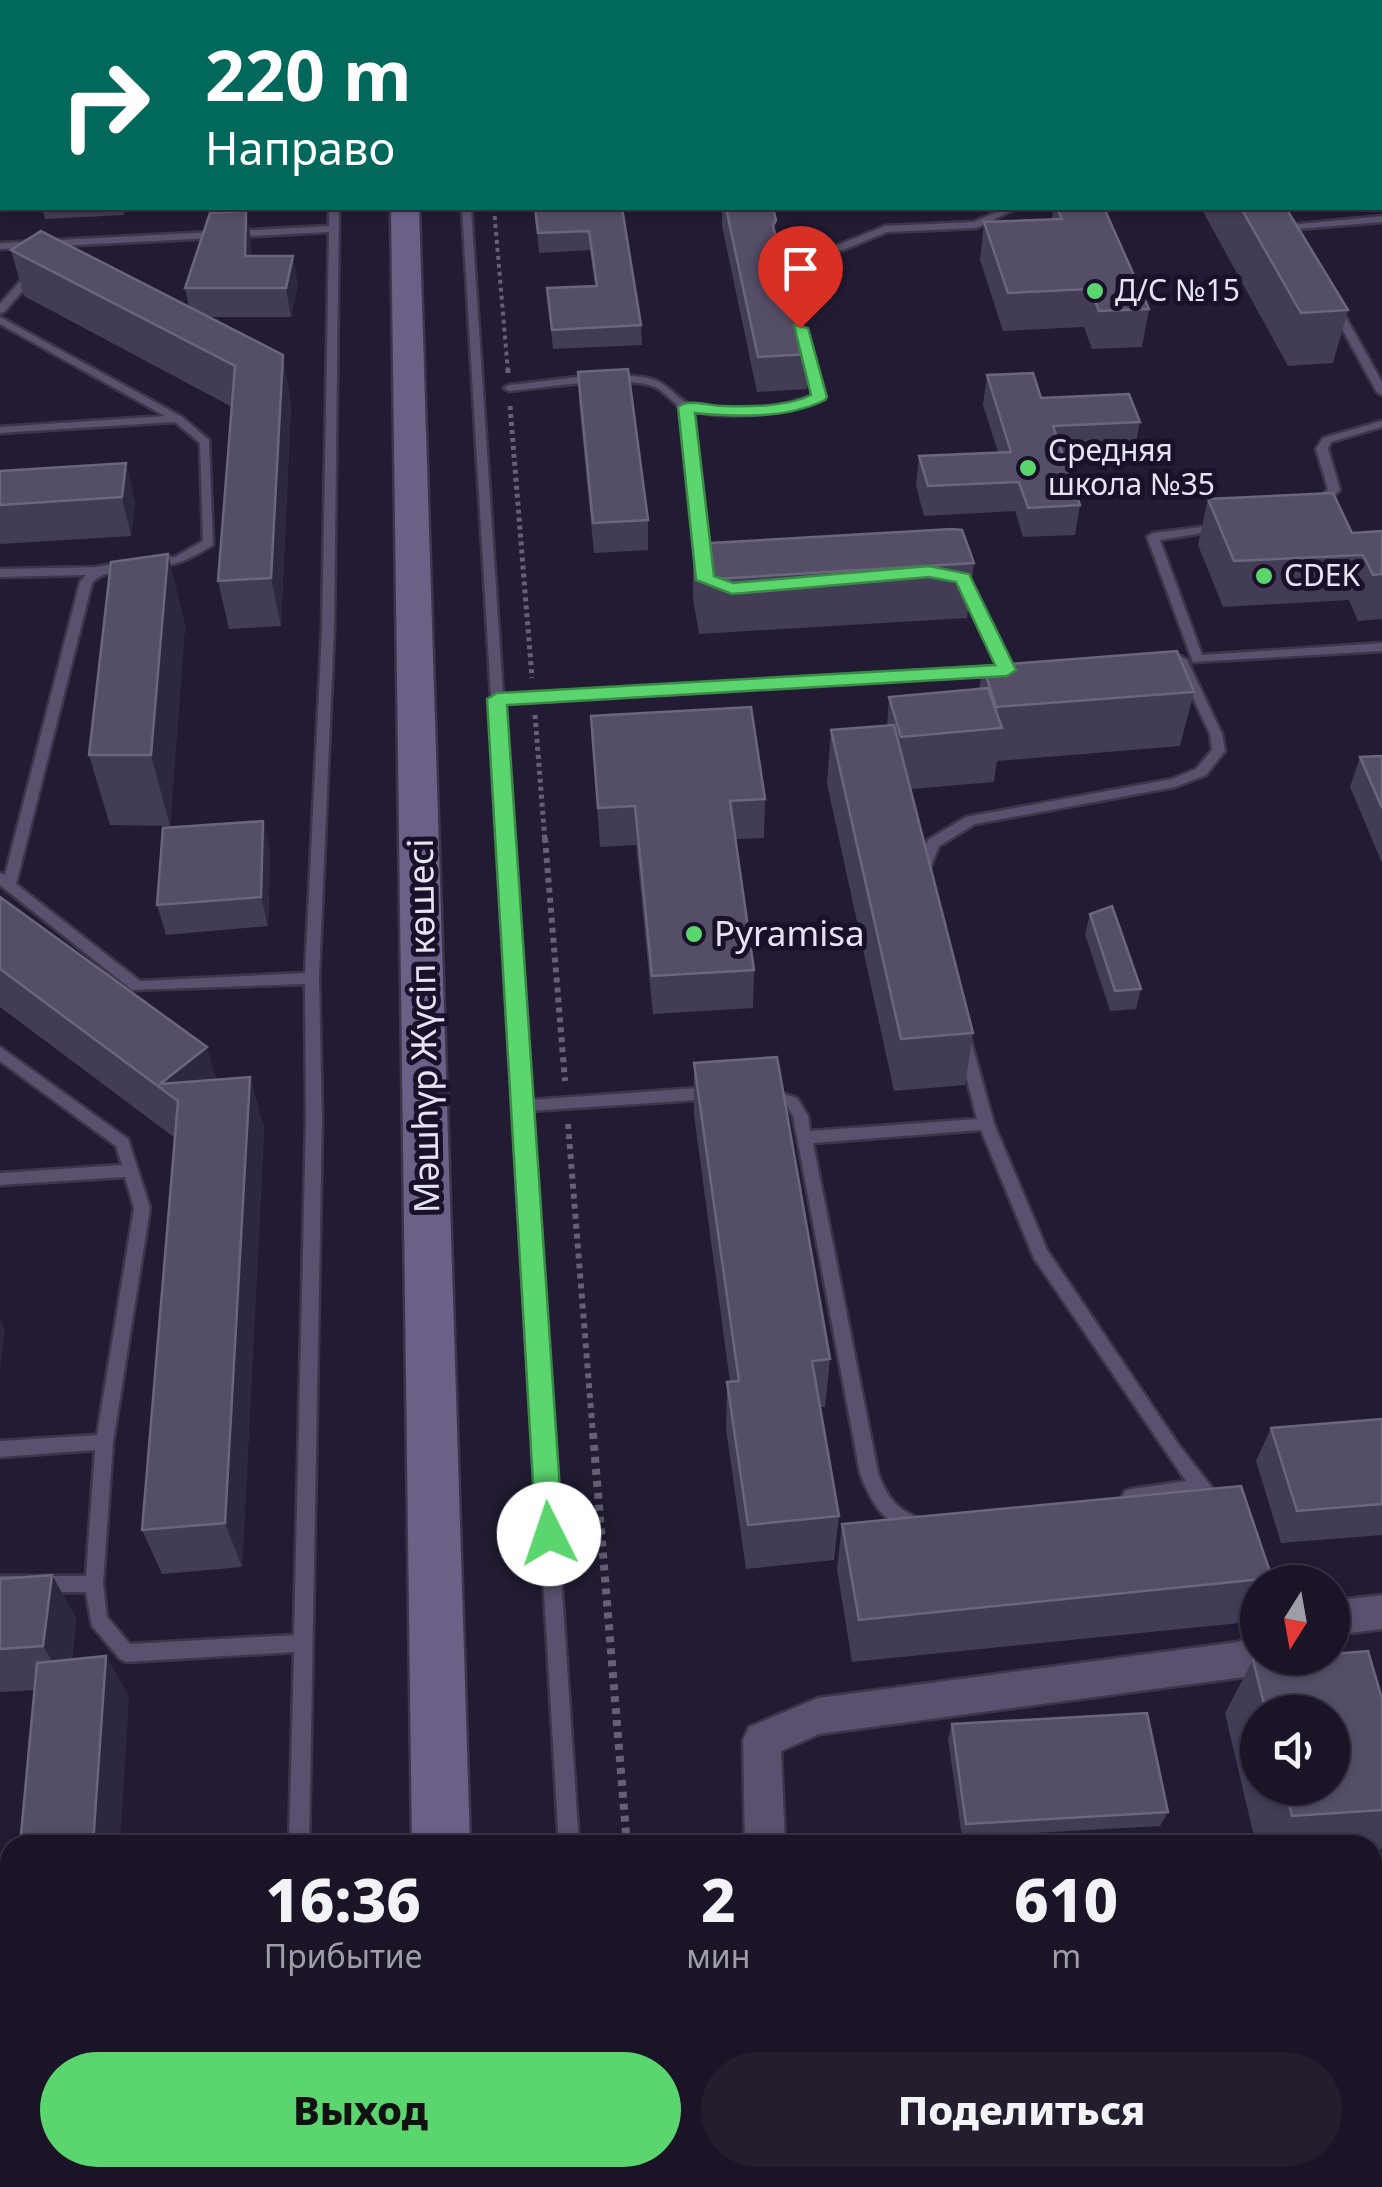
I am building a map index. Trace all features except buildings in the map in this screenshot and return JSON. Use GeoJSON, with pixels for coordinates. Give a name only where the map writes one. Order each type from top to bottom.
{"type":"FeatureCollection","features":[{"type":"Feature","properties":{"kind":"main road","name":"Мәшһүр Жүсіп көшесі"},"geometry":{"type":"LineString","coordinates":[[405,210],[441,1835]]}},
{"type":"Feature","properties":{"kind":"street"},"geometry":{"type":"LineString","coordinates":[[1350,1616],[1382,1612]]}},
{"type":"Feature","properties":{"kind":"street"},"geometry":{"type":"LineString","coordinates":[[765,1835],[762,1740],[818,1716],[1240,1660]]}},
{"type":"Feature","properties":{"kind":"lane"},"geometry":{"type":"LineString","coordinates":[[300,1835],[314,1120],[312,978],[328,630],[334,210]]}},
{"type":"Feature","properties":{"kind":"lane"},"geometry":{"type":"LineString","coordinates":[[466,210],[568,1835]]}},
{"type":"Feature","properties":{"kind":"lane"},"geometry":{"type":"LineString","coordinates":[[790,293],[780,259],[794,248],[840,248],[885,229],[976,225],[1008,210]]}},
{"type":"Feature","properties":{"kind":"lane"},"geometry":{"type":"LineString","coordinates":[[1300,253],[1290,238],[1293,227],[1382,219]]}},
{"type":"Feature","properties":{"kind":"lane"},"geometry":{"type":"LineString","coordinates":[[0,246],[334,229]]}},
{"type":"Feature","properties":{"kind":"lane"},"geometry":{"type":"LineString","coordinates":[[0,310],[60,243]]}},
{"type":"Feature","properties":{"kind":"lane"},"geometry":{"type":"LineString","coordinates":[[1330,298],[1382,392]]}},
{"type":"Feature","properties":{"kind":"lane"},"geometry":{"type":"LineString","coordinates":[[0,320],[196,430],[206,442],[209,543],[178,560],[96,571],[0,573]]}},
{"type":"Feature","properties":{"kind":"lane"},"geometry":{"type":"LineString","coordinates":[[509,388],[621,380],[657,384],[686,407],[724,411],[800,406],[819,397],[800,328]]}},
{"type":"Feature","properties":{"kind":"lane"},"geometry":{"type":"LineString","coordinates":[[686,407],[705,580]]}},
{"type":"Feature","properties":{"kind":"lane"},"geometry":{"type":"LineString","coordinates":[[0,430],[178,419]]}},
{"type":"Feature","properties":{"kind":"lane"},"geometry":{"type":"LineString","coordinates":[[1308,515],[1334,490],[1322,448],[1326,440],[1382,424]]}},
{"type":"Feature","properties":{"kind":"lane"},"geometry":{"type":"LineString","coordinates":[[927,892],[922,874],[932,843],[971,820],[1175,783],[1201,772],[1218,751],[1216,734],[1153,538],[1231,526]]}},
{"type":"Feature","properties":{"kind":"lane"},"geometry":{"type":"LineString","coordinates":[[96,571],[86,582],[5,880],[138,986],[312,978]]}},
{"type":"Feature","properties":{"kind":"lane"},"geometry":{"type":"LineString","coordinates":[[946,575],[963,578],[1007,670]]}},
{"type":"Feature","properties":{"kind":"lane"},"geometry":{"type":"LineString","coordinates":[[1162,661],[1382,647]]}},
{"type":"Feature","properties":{"kind":"lane"},"geometry":{"type":"LineString","coordinates":[[497,699],[1026,669]]}},
{"type":"Feature","properties":{"kind":"lane"},"geometry":{"type":"LineString","coordinates":[[958,1019],[986,1124],[1040,1253],[1225,1518]]}},
{"type":"Feature","properties":{"kind":"lane"},"geometry":{"type":"LineString","coordinates":[[0,1053],[123,1143],[142,1208],[104,1442],[94,1584],[98,1620],[126,1653],[301,1643]]}},
{"type":"Feature","properties":{"kind":"lane"},"geometry":{"type":"LineString","coordinates":[[740,1093],[760,1092],[792,1102],[800,1116],[869,1473],[880,1503],[900,1520],[930,1528]]}},
{"type":"Feature","properties":{"kind":"lane"},"geometry":{"type":"LineString","coordinates":[[522,1106],[721,1093]]}},
{"type":"Feature","properties":{"kind":"lane"},"geometry":{"type":"LineString","coordinates":[[804,1138],[986,1124]]}},
{"type":"Feature","properties":{"kind":"lane"},"geometry":{"type":"LineString","coordinates":[[0,1179],[130,1171]]}},
{"type":"Feature","properties":{"kind":"lane"},"geometry":{"type":"LineString","coordinates":[[0,1449],[104,1442]]}},
{"type":"Feature","properties":{"kind":"lane"},"geometry":{"type":"LineString","coordinates":[[1104,1502],[1201,1487]]}},
{"type":"Feature","properties":{"kind":"lane"},"geometry":{"type":"LineString","coordinates":[[0,1584],[94,1584]]}},
{"type":"Feature","properties":{"kind":"path"},"geometry":{"type":"LineString","coordinates":[[494,210],[626,1835]]}},
{"type":"Feature","properties":{"kind":"place","name":"Д/С №15"},"geometry":{"type":"Point","coordinates":[1095,291]}},
{"type":"Feature","properties":{"kind":"place","name":"Средняя школа №35"},"geometry":{"type":"Point","coordinates":[1028,468]}},
{"type":"Feature","properties":{"kind":"place","name":"CDEK"},"geometry":{"type":"Point","coordinates":[1264,576]}},
{"type":"Feature","properties":{"kind":"place","name":"Pyramisa"},"geometry":{"type":"Point","coordinates":[694,934]}},
{"type":"Feature","properties":{"kind":"route"},"geometry":{"type":"LineString","coordinates":[[549,1534],[497,699],[1007,670],[963,578],[929,572],[732,588],[705,580],[686,407],[724,411],[800,406],[819,397],[800,328]]}}]}
